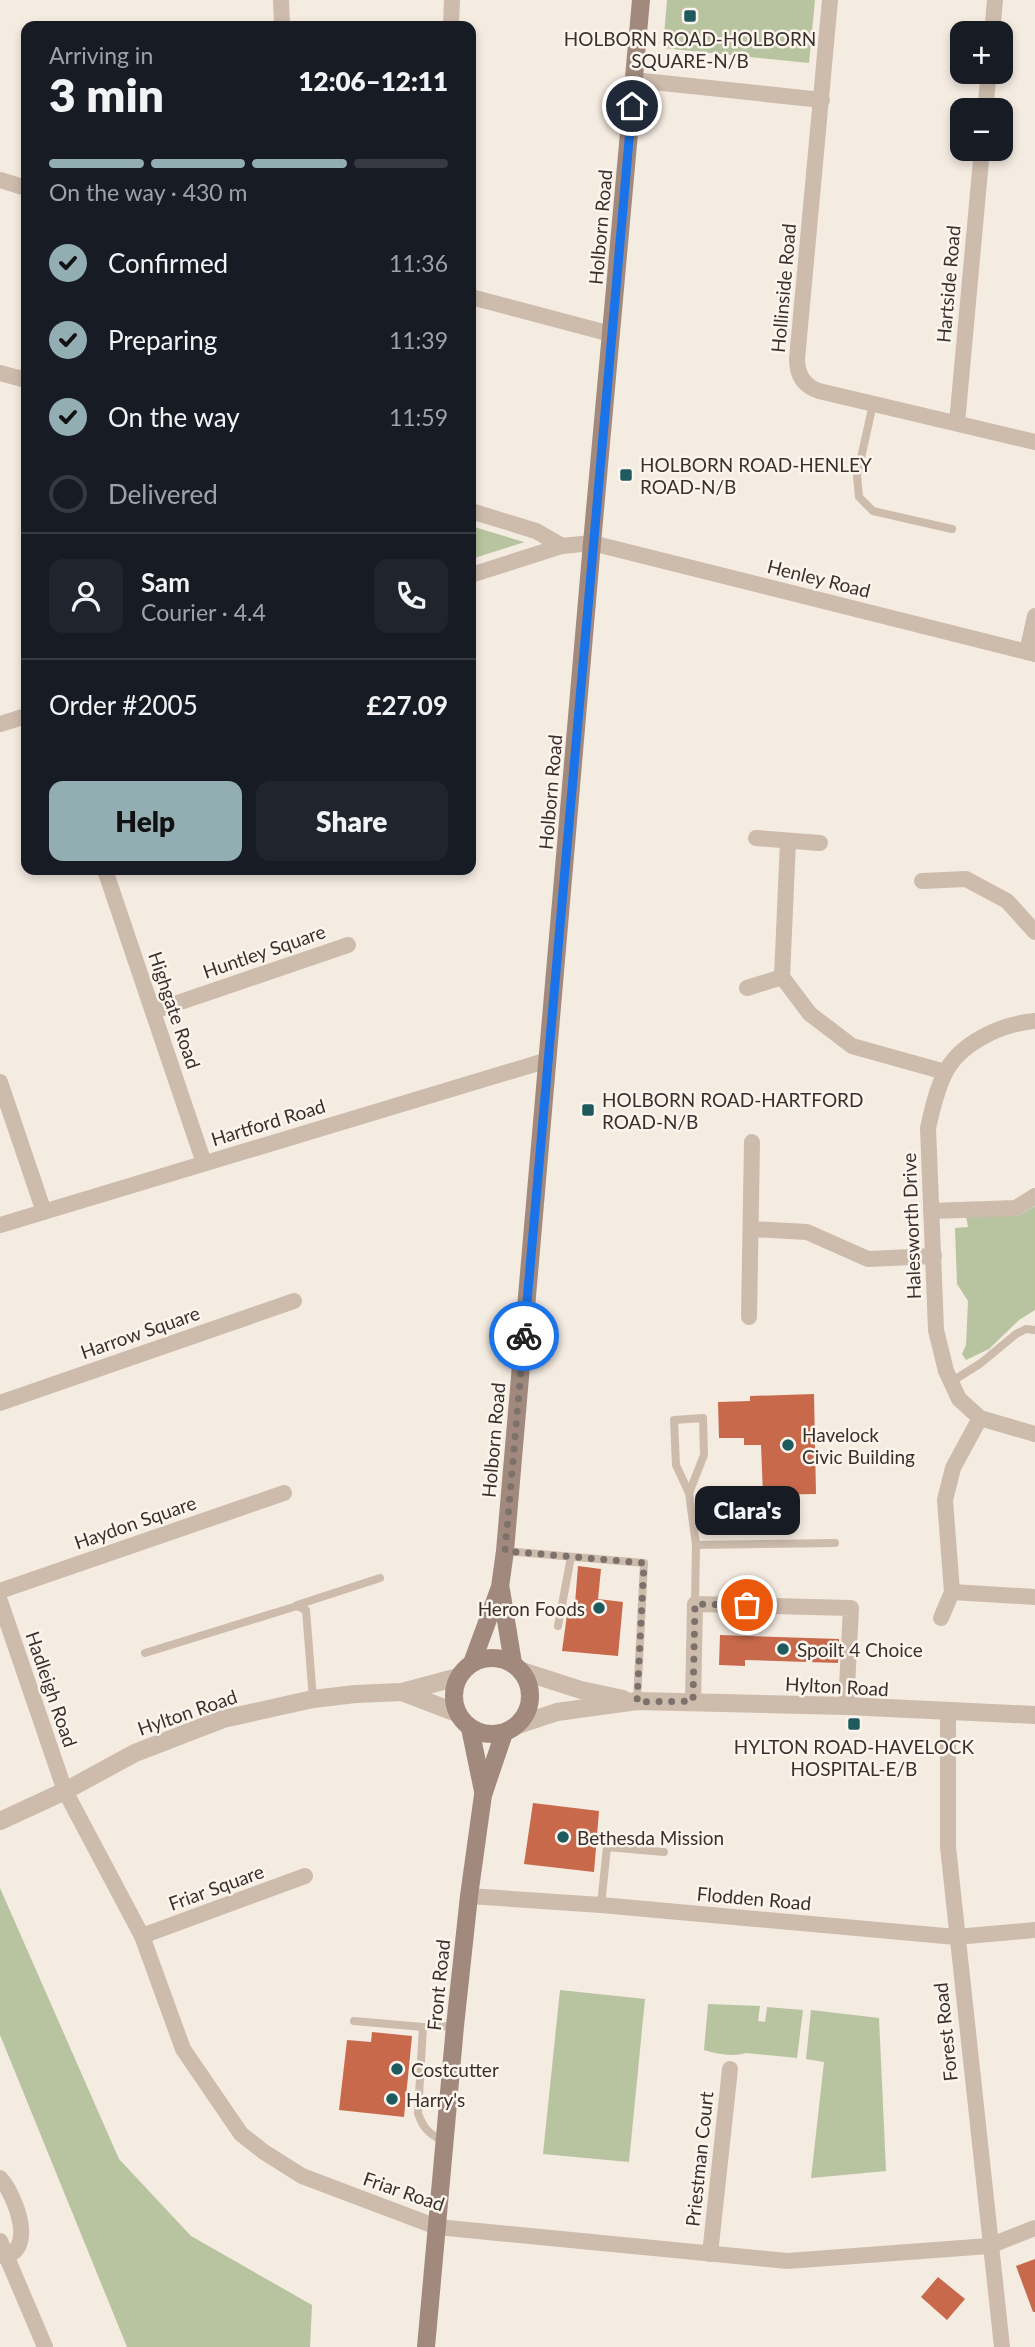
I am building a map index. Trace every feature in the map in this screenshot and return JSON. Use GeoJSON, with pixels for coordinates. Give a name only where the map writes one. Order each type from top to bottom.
{"type":"FeatureCollection","features":[{"type":"Feature","properties":{"kind":"main road","name":"Holborn Road"},"geometry":{"type":"LineString","coordinates":[[472,1663],[500,1587],[505,1551],[641,0]]}},
{"type":"Feature","properties":{"kind":"main road","name":"Holborn Road"},"geometry":{"type":"LineString","coordinates":[[500,1587],[517,1667]]}},
{"type":"Feature","properties":{"kind":"main road"},"geometry":{"type":"LineString","coordinates":[[485,1657],[500,1658],[517,1667],[529,1684],[531,1699],[527,1713],[511,1729],[487,1734],[470,1728],[457,1713],[454,1689],[458,1677],[472,1663],[485,1657]]}},
{"type":"Feature","properties":{"kind":"main road","name":"Front Road"},"geometry":{"type":"LineString","coordinates":[[470,1728],[483,1794]]}},
{"type":"Feature","properties":{"kind":"main road","name":"Front Road"},"geometry":{"type":"LineString","coordinates":[[426,2347],[455,2026],[483,1794],[511,1729]]}},
{"type":"Feature","properties":{"kind":"street"},"geometry":{"type":"LineString","coordinates":[[281,0],[282,21]]}},
{"type":"Feature","properties":{"kind":"street"},"geometry":{"type":"LineString","coordinates":[[451,21],[452,0]]}},
{"type":"Feature","properties":{"kind":"street","name":"Hollinside Road"},"geometry":{"type":"LineString","coordinates":[[830,0],[797,366],[802,379],[813,388],[1035,442]]}},
{"type":"Feature","properties":{"kind":"street"},"geometry":{"type":"LineString","coordinates":[[993,21],[995,0]]}},
{"type":"Feature","properties":{"kind":"street"},"geometry":{"type":"LineString","coordinates":[[634,80],[821,100]]}},
{"type":"Feature","properties":{"kind":"street","name":"Hartside Road"},"geometry":{"type":"LineString","coordinates":[[957,423],[981,161]]}},
{"type":"Feature","properties":{"kind":"street"},"geometry":{"type":"LineString","coordinates":[[0,180],[21,186]]}},
{"type":"Feature","properties":{"kind":"street"},"geometry":{"type":"LineString","coordinates":[[476,298],[611,334]]}},
{"type":"Feature","properties":{"kind":"street"},"geometry":{"type":"LineString","coordinates":[[0,373],[21,379]]}},
{"type":"Feature","properties":{"kind":"street"},"geometry":{"type":"LineString","coordinates":[[476,513],[536,531],[562,546]]}},
{"type":"Feature","properties":{"kind":"street","name":"Henley Road"},"geometry":{"type":"LineString","coordinates":[[476,573],[562,546],[592,543],[1031,653]]}},
{"type":"Feature","properties":{"kind":"street"},"geometry":{"type":"LineString","coordinates":[[1031,653],[1035,616]]}},
{"type":"Feature","properties":{"kind":"street"},"geometry":{"type":"LineString","coordinates":[[0,724],[21,718]]}},
{"type":"Feature","properties":{"kind":"street"},"geometry":{"type":"LineString","coordinates":[[756,838],[820,843]]}},
{"type":"Feature","properties":{"kind":"street"},"geometry":{"type":"LineString","coordinates":[[788,841],[782,977],[810,1014],[852,1046],[945,1072]]}},
{"type":"Feature","properties":{"kind":"street","name":"Highgate Road"},"geometry":{"type":"LineString","coordinates":[[107,875],[205,1163]]}},
{"type":"Feature","properties":{"kind":"street"},"geometry":{"type":"LineString","coordinates":[[922,881],[966,879],[1007,901],[1035,932]]}},
{"type":"Feature","properties":{"kind":"street","name":"Huntley Square"},"geometry":{"type":"LineString","coordinates":[[154,1011],[348,945]]}},
{"type":"Feature","properties":{"kind":"street"},"geometry":{"type":"LineString","coordinates":[[747,988],[782,977]]}},
{"type":"Feature","properties":{"kind":"street","name":"Halesworth Drive"},"geometry":{"type":"LineString","coordinates":[[980,1418],[959,1399],[946,1371],[936,1330],[928,1128],[945,1072],[967,1046],[997,1030],[1035,1021]]}},
{"type":"Feature","properties":{"kind":"street","name":"Hartford Road"},"geometry":{"type":"LineString","coordinates":[[0,1225],[548,1060]]}},
{"type":"Feature","properties":{"kind":"street"},"geometry":{"type":"LineString","coordinates":[[0,1082],[44,1212]]}},
{"type":"Feature","properties":{"kind":"street"},"geometry":{"type":"LineString","coordinates":[[749,1317],[752,1142]]}},
{"type":"Feature","properties":{"kind":"street"},"geometry":{"type":"LineString","coordinates":[[931,1211],[1016,1209],[1035,1196]]}},
{"type":"Feature","properties":{"kind":"street"},"geometry":{"type":"LineString","coordinates":[[752,1229],[807,1232],[868,1259],[934,1256]]}},
{"type":"Feature","properties":{"kind":"street","name":"Harrow Square"},"geometry":{"type":"LineString","coordinates":[[0,1403],[294,1301]]}},
{"type":"Feature","properties":{"kind":"street"},"geometry":{"type":"LineString","coordinates":[[941,1618],[952,1592],[945,1500],[953,1468],[980,1418],[1035,1434]]}},
{"type":"Feature","properties":{"kind":"street","name":"Haydon Square"},"geometry":{"type":"LineString","coordinates":[[0,1591],[284,1493]]}},
{"type":"Feature","properties":{"kind":"street"},"geometry":{"type":"LineString","coordinates":[[952,1592],[1035,1597]]}},
{"type":"Feature","properties":{"kind":"street","name":"Hadleigh Road"},"geometry":{"type":"LineString","coordinates":[[0,1601],[65,1791]]}},
{"type":"Feature","properties":{"kind":"street"},"geometry":{"type":"LineString","coordinates":[[693,1701],[695,1604],[851,1608],[846,1706]]}},
{"type":"Feature","properties":{"kind":"street","name":"Hylton Road"},"geometry":{"type":"LineString","coordinates":[[517,1667],[581,1690],[637,1702]]}},
{"type":"Feature","properties":{"kind":"street","name":"Hylton Road"},"geometry":{"type":"LineString","coordinates":[[0,1821],[65,1791],[135,1753],[223,1719],[313,1699],[402,1692],[458,1677]]}},
{"type":"Feature","properties":{"kind":"street","name":"Hylton Road"},"geometry":{"type":"LineString","coordinates":[[402,1692],[457,1713]]}},
{"type":"Feature","properties":{"kind":"street","name":"Hylton Road"},"geometry":{"type":"LineString","coordinates":[[511,1729],[557,1712],[637,1702],[693,1701],[1035,1715]]}},
{"type":"Feature","properties":{"kind":"street","name":"Forest Road"},"geometry":{"type":"LineString","coordinates":[[948,1711],[947,1847],[1002,2347]]}},
{"type":"Feature","properties":{"kind":"street","name":"Friar Road"},"geometry":{"type":"LineString","coordinates":[[65,1791],[142,1936],[183,2049],[241,2134],[302,2176],[437,2227],[787,2262],[989,2246],[1035,2228]]}},
{"type":"Feature","properties":{"kind":"street","name":"Friar Square"},"geometry":{"type":"LineString","coordinates":[[142,1936],[305,1876]]}},
{"type":"Feature","properties":{"kind":"street","name":"Flodden Road"},"geometry":{"type":"LineString","coordinates":[[469,1896],[601,1905],[956,1937],[1035,1930]]}},
{"type":"Feature","properties":{"kind":"street","name":"Priestman Court"},"geometry":{"type":"LineString","coordinates":[[710,2253],[730,2069]]}},
{"type":"Feature","properties":{"kind":"street"},"geometry":{"type":"LineString","coordinates":[[0,2178],[8,2188],[17,2209],[22,2231],[16,2249],[2,2251],[45,2347]]}},
{"type":"Feature","properties":{"kind":"lane"},"geometry":{"type":"LineString","coordinates":[[873,404],[858,476],[859,497],[873,511],[952,529]]}},
{"type":"Feature","properties":{"kind":"lane"},"geometry":{"type":"LineString","coordinates":[[951,1382],[981,1363],[1016,1335],[1026,1329],[1035,1330]]}},
{"type":"Feature","properties":{"kind":"lane"},"geometry":{"type":"LineString","coordinates":[[689,1493],[704,1455],[703,1418],[674,1420],[676,1465],[689,1493],[695,1545],[695,1604]]}},
{"type":"Feature","properties":{"kind":"lane"},"geometry":{"type":"LineString","coordinates":[[695,1545],[835,1543]]}},
{"type":"Feature","properties":{"kind":"lane"},"geometry":{"type":"LineString","coordinates":[[505,1551],[644,1563],[637,1702]]}},
{"type":"Feature","properties":{"kind":"lane"},"geometry":{"type":"LineString","coordinates":[[558,1626],[571,1557]]}},
{"type":"Feature","properties":{"kind":"lane"},"geometry":{"type":"LineString","coordinates":[[145,1653],[380,1578]]}},
{"type":"Feature","properties":{"kind":"lane"},"geometry":{"type":"LineString","coordinates":[[297,1606],[306,1610],[313,1699]]}},
{"type":"Feature","properties":{"kind":"lane"},"geometry":{"type":"LineString","coordinates":[[601,1905],[607,1847],[664,1852]]}},
{"type":"Feature","properties":{"kind":"lane"},"geometry":{"type":"LineString","coordinates":[[354,2021],[455,2026]]}},
{"type":"Feature","properties":{"kind":"lane"},"geometry":{"type":"LineString","coordinates":[[423,2026],[418,2113],[428,2133],[444,2142]]}},
{"type":"Feature","properties":{"kind":"green space"},"geometry":{"type":"Polygon","coordinates":[[[667,0],[815,0],[809,63],[663,48],[667,0]]]}},
{"type":"Feature","properties":{"kind":"green space"},"geometry":{"type":"Polygon","coordinates":[[[476,528],[525,542],[476,557],[476,528]]]}},
{"type":"Feature","properties":{"kind":"green space"},"geometry":{"type":"Polygon","coordinates":[[[1035,1206],[1035,1310],[1019,1320],[989,1349],[966,1360],[962,1354],[966,1345],[968,1301],[957,1284],[955,1228],[968,1227],[966,1216],[1018,1216],[1035,1206]]]}},
{"type":"Feature","properties":{"kind":"green space"},"geometry":{"type":"Polygon","coordinates":[[[0,1888],[119,2159],[191,2236],[312,2305],[310,2347],[127,2347],[0,2035],[0,1888]]]}},
{"type":"Feature","properties":{"kind":"green space"},"geometry":{"type":"Polygon","coordinates":[[[560,1990],[645,1999],[629,2162],[543,2154],[560,1990]]]}},
{"type":"Feature","properties":{"kind":"green space"},"geometry":{"type":"Polygon","coordinates":[[[708,2004],[760,2006],[758,2021],[765,2022],[767,2007],[803,2010],[797,2058],[746,2053],[735,2055],[704,2050],[708,2004]]]}},
{"type":"Feature","properties":{"kind":"green space"},"geometry":{"type":"Polygon","coordinates":[[[811,2010],[879,2018],[886,2171],[811,2178],[824,2062],[806,2059],[811,2010]]]}},
{"type":"Feature","properties":{"kind":"building","name":"Havelock Civic Building"},"geometry":{"type":"Polygon","coordinates":[[[814,1394],[816,1494],[763,1495],[761,1445],[744,1445],[744,1438],[719,1438],[718,1402],[750,1401],[750,1396],[814,1394]]]}},
{"type":"Feature","properties":{"kind":"building","name":"Heron Foods"},"geometry":{"type":"Polygon","coordinates":[[[578,1566],[601,1569],[598,1599],[623,1602],[618,1656],[562,1651],[567,1615],[574,1616],[578,1566]]]}},
{"type":"Feature","properties":{"kind":"building"},"geometry":{"type":"Polygon","coordinates":[[[720,1635],[839,1639],[838,1663],[745,1660],[745,1666],[719,1665],[720,1635]]]}},
{"type":"Feature","properties":{"kind":"building","name":"Bethesda Mission"},"geometry":{"type":"Polygon","coordinates":[[[533,1803],[599,1811],[594,1872],[524,1864],[533,1803]]]}},
{"type":"Feature","properties":{"kind":"building"},"geometry":{"type":"Polygon","coordinates":[[[372,2032],[412,2036],[404,2117],[339,2110],[347,2040],[371,2042],[372,2032]]]}},
{"type":"Feature","properties":{"kind":"building"},"geometry":{"type":"Polygon","coordinates":[[[1035,2259],[1035,2312],[1033,2312],[1016,2266],[1035,2259]]]}},
{"type":"Feature","properties":{"kind":"building"},"geometry":{"type":"Polygon","coordinates":[[[938,2277],[965,2299],[947,2320],[921,2297],[938,2277]]]}},
{"type":"Feature","properties":{"kind":"way so far"},"geometry":{"type":"LineString","coordinates":[[524,1336],[505,1551],[644,1563],[637,1702],[693,1701],[695,1604],[747,1605]]}},
{"type":"Feature","properties":{"kind":"place","name":"HOLBORN ROAD-HOLBORN SQUARE-N/B"},"geometry":{"type":"Point","coordinates":[690,16]}},
{"type":"Feature","properties":{"kind":"place","name":"HOLBORN ROAD-HENLEY ROAD-N/B"},"geometry":{"type":"Point","coordinates":[626,475]}},
{"type":"Feature","properties":{"kind":"place","name":"HOLBORN ROAD-HARTFORD ROAD-N/B"},"geometry":{"type":"Point","coordinates":[588,1110]}},
{"type":"Feature","properties":{"kind":"place","name":"Havelock Civic Building"},"geometry":{"type":"Point","coordinates":[788,1445]}},
{"type":"Feature","properties":{"kind":"place","name":"Clara's"},"geometry":{"type":"Point","coordinates":[747,1605]}},
{"type":"Feature","properties":{"kind":"place","name":"Heron Foods"},"geometry":{"type":"Point","coordinates":[599,1608]}},
{"type":"Feature","properties":{"kind":"place","name":"Spoilt 4 Choice"},"geometry":{"type":"Point","coordinates":[783,1649]}},
{"type":"Feature","properties":{"kind":"place","name":"HYLTON ROAD-HAVELOCK HOSPITAL-E/B"},"geometry":{"type":"Point","coordinates":[854,1724]}},
{"type":"Feature","properties":{"kind":"place","name":"Bethesda Mission"},"geometry":{"type":"Point","coordinates":[563,1837]}},
{"type":"Feature","properties":{"kind":"place","name":"Costcutter"},"geometry":{"type":"Point","coordinates":[397,2069]}},
{"type":"Feature","properties":{"kind":"place","name":"Harry's"},"geometry":{"type":"Point","coordinates":[392,2099]}},
{"type":"Feature","properties":{"kind":"route"},"geometry":{"type":"LineString","coordinates":[[524,1336],[589,570],[632,106]]}}]}
